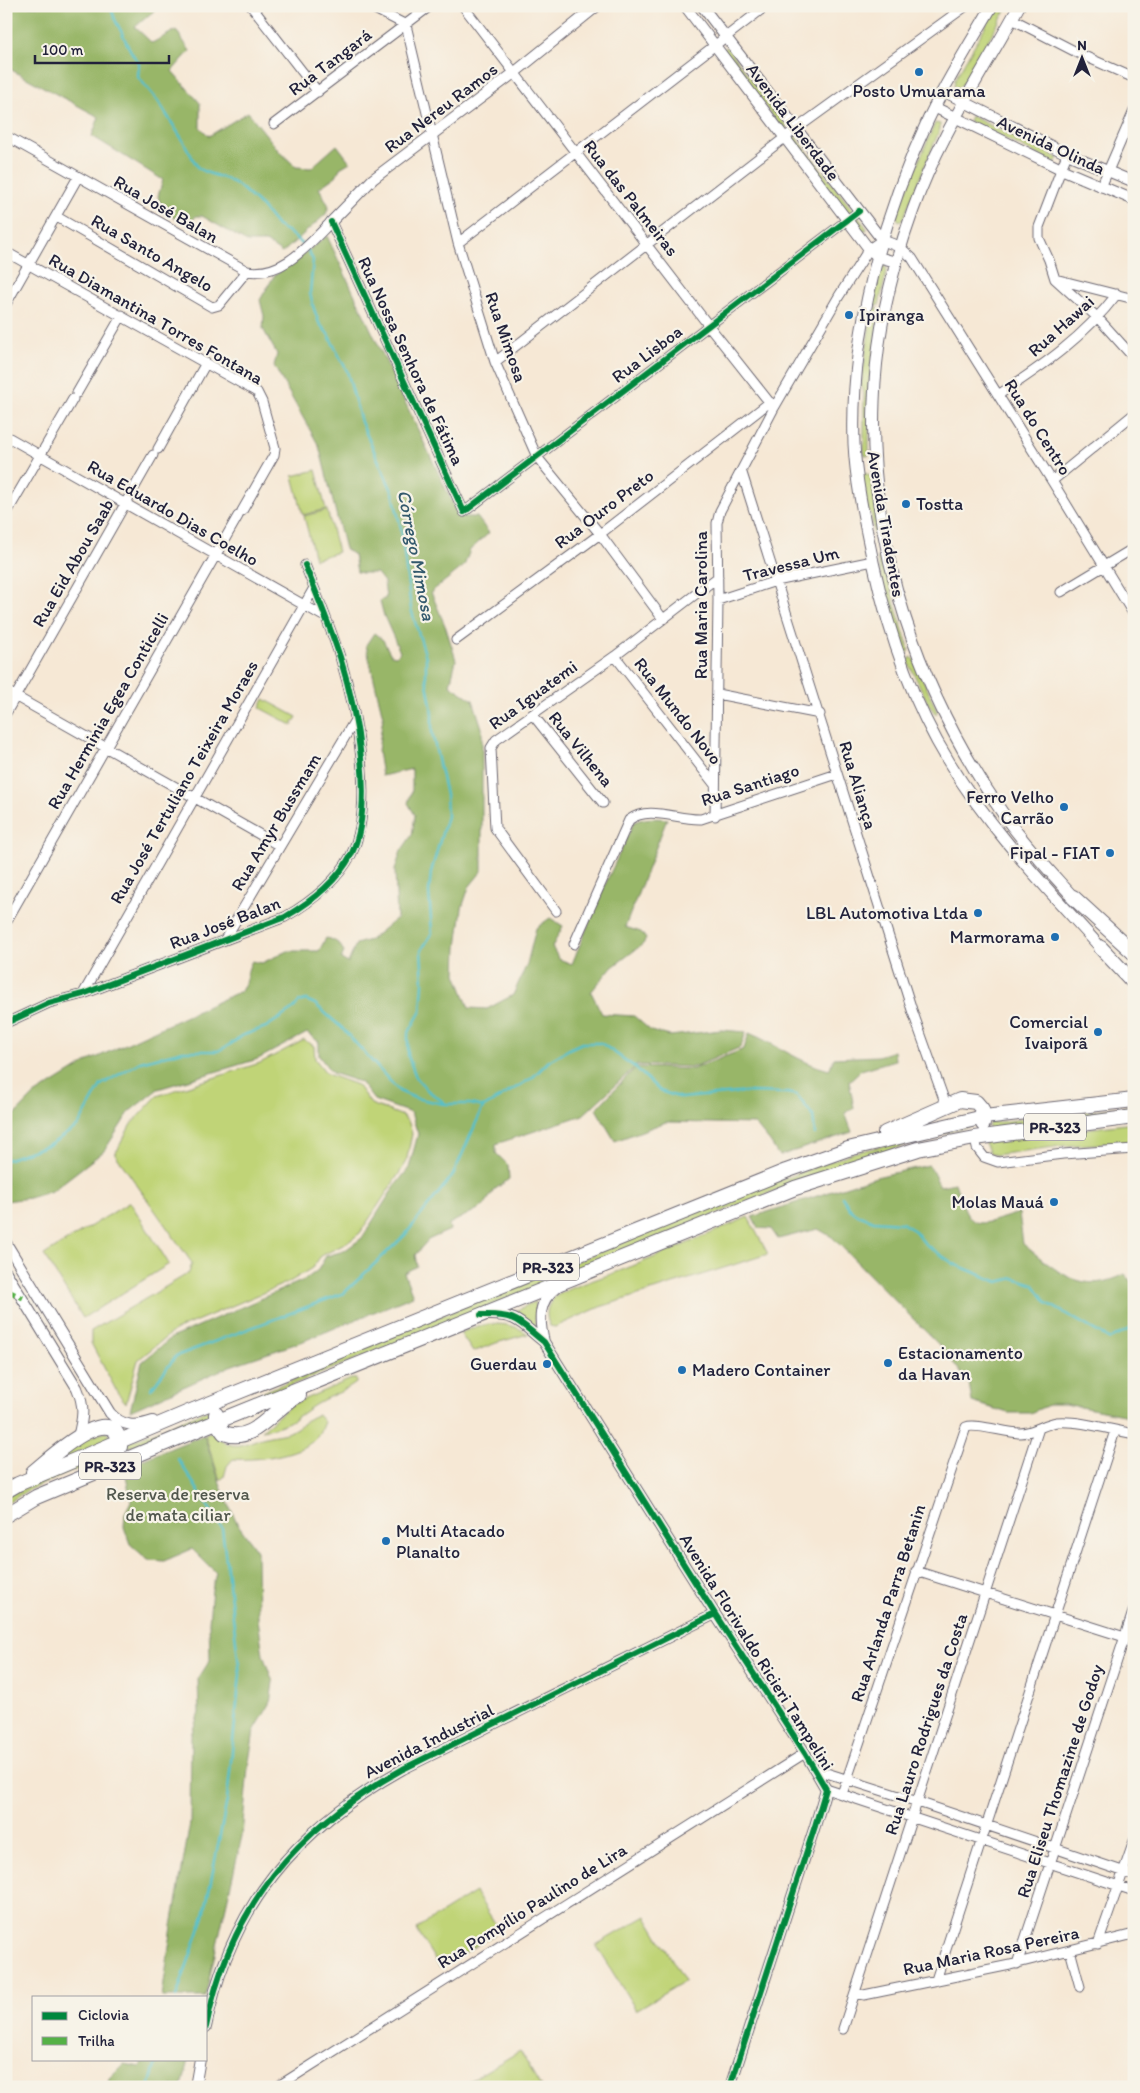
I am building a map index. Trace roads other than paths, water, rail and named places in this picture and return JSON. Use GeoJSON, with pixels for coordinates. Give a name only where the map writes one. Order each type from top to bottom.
{"type":"FeatureCollection","features":[{"type":"Feature","properties":{"kind":"highway"},"geometry":{"type":"LineString","coordinates":[[1073,897],[1134,942]]}},
{"type":"Feature","properties":{"kind":"highway"},"geometry":{"type":"LineString","coordinates":[[1073,897],[1134,953]]}},
{"type":"Feature","properties":{"kind":"highway"},"geometry":{"type":"LineString","coordinates":[[1101,948],[1134,972]]}},
{"type":"Feature","properties":{"kind":"highway"},"geometry":{"type":"LineString","coordinates":[[1101,948],[1134,983]]}},
{"type":"Feature","properties":{"kind":"highway"},"geometry":{"type":"LineString","coordinates":[[1087,1105],[1134,1096]]}},
{"type":"Feature","properties":{"kind":"highway"},"geometry":{"type":"LineString","coordinates":[[848,1149],[960,1100],[976,1102],[982,1109],[980,1127]]}},
{"type":"Feature","properties":{"kind":"highway","name":"PR-323"},"geometry":{"type":"LineString","coordinates":[[12,1487],[191,1411],[786,1171],[848,1149],[980,1127],[1087,1105],[1134,1100]]}},
{"type":"Feature","properties":{"kind":"highway","name":"PR-323"},"geometry":{"type":"LineString","coordinates":[[6,1514],[36,1497],[216,1422],[795,1188],[980,1127],[1134,1117]]}},
{"type":"Feature","properties":{"kind":"highway"},"geometry":{"type":"LineString","coordinates":[[248,1389],[221,1406],[215,1415],[216,1422],[224,1433],[232,1436],[246,1434],[293,1398],[334,1379],[340,1372]]}},
{"type":"Feature","properties":{"kind":"highway"},"geometry":{"type":"LineString","coordinates":[[12,1487],[87,1430],[104,1426],[114,1430],[120,1440],[120,1447],[114,1454],[36,1497]]}},
{"type":"Feature","properties":{"kind":"main road","name":"Avenida Tiradentes"},"geometry":{"type":"LineString","coordinates":[[992,6],[934,107],[899,191],[882,240],[867,305],[855,389],[856,464],[883,606],[929,727],[946,758],[986,817],[1014,852],[1101,948]]}},
{"type":"Feature","properties":{"kind":"main road","name":"Avenida Tiradentes"},"geometry":{"type":"LineString","coordinates":[[1019,6],[955,117],[917,200],[900,247],[886,308],[877,370],[874,401],[875,463],[896,593],[946,718],[965,753],[1004,815],[1025,843],[1073,897]]}},
{"type":"Feature","properties":{"kind":"main road"},"geometry":{"type":"LineString","coordinates":[[856,464],[875,463]]}},
{"type":"Feature","properties":{"kind":"main road"},"geometry":{"type":"LineString","coordinates":[[872,556],[887,546]]}},
{"type":"Feature","properties":{"kind":"main road"},"geometry":{"type":"LineString","coordinates":[[902,658],[918,652]]}},
{"type":"Feature","properties":{"kind":"main road"},"geometry":{"type":"LineString","coordinates":[[1014,852],[1025,843]]}},
{"type":"Feature","properties":{"kind":"street"},"geometry":{"type":"LineString","coordinates":[[251,6],[318,92]]}},
{"type":"Feature","properties":{"kind":"street"},"geometry":{"type":"LineString","coordinates":[[369,6],[406,25]]}},
{"type":"Feature","properties":{"kind":"street","name":"Rua Tangará"},"geometry":{"type":"LineString","coordinates":[[274,124],[430,6]]}},
{"type":"Feature","properties":{"kind":"street","name":"Rua das Palmeiras"},"geometry":{"type":"LineString","coordinates":[[463,6],[772,405]]}},
{"type":"Feature","properties":{"kind":"street","name":"Rua Nereu Ramos"},"geometry":{"type":"LineString","coordinates":[[247,272],[269,272],[286,263],[331,222],[373,179],[514,73],[598,6]]}},
{"type":"Feature","properties":{"kind":"street","name":"Avenida Liberdade"},"geometry":{"type":"LineString","coordinates":[[685,6],[869,249],[878,257]]}},
{"type":"Feature","properties":{"kind":"street","name":"Avenida Liberdade"},"geometry":{"type":"LineString","coordinates":[[702,6],[882,240]]}},
{"type":"Feature","properties":{"kind":"street"},"geometry":{"type":"LineString","coordinates":[[458,243],[766,6]]}},
{"type":"Feature","properties":{"kind":"street"},"geometry":{"type":"LineString","coordinates":[[495,362],[796,129],[966,6]]}},
{"type":"Feature","properties":{"kind":"street"},"geometry":{"type":"LineString","coordinates":[[1012,19],[1082,55],[1134,78]]}},
{"type":"Feature","properties":{"kind":"street","name":"Rua Mimosa"},"geometry":{"type":"LineString","coordinates":[[406,25],[458,243],[495,362],[537,456],[600,534],[663,619]]}},
{"type":"Feature","properties":{"kind":"street","name":"Avenida Olinda"},"geometry":{"type":"LineString","coordinates":[[943,91],[1068,154],[1134,182]]}},
{"type":"Feature","properties":{"kind":"street","name":"Avenida Olinda"},"geometry":{"type":"LineString","coordinates":[[934,107],[1061,169],[1134,200]]}},
{"type":"Feature","properties":{"kind":"street"},"geometry":{"type":"LineString","coordinates":[[1101,187],[1134,111]]}},
{"type":"Feature","properties":{"kind":"street","name":"Rua José Balan"},"geometry":{"type":"LineString","coordinates":[[6,136],[247,272]]}},
{"type":"Feature","properties":{"kind":"street"},"geometry":{"type":"LineString","coordinates":[[1068,154],[1039,228],[1039,238],[1049,260],[1055,280],[1098,318],[1134,358]]}},
{"type":"Feature","properties":{"kind":"street"},"geometry":{"type":"LineString","coordinates":[[6,304],[78,177]]}},
{"type":"Feature","properties":{"kind":"street","name":"Rua Lisboa"},"geometry":{"type":"LineString","coordinates":[[464,512],[859,210]]}},
{"type":"Feature","properties":{"kind":"street","name":"Rua Santo Angelo"},"geometry":{"type":"LineString","coordinates":[[57,217],[212,307],[219,305],[247,272]]}},
{"type":"Feature","properties":{"kind":"street","name":"Rua Nossa Senhora de Fátima"},"geometry":{"type":"LineString","coordinates":[[331,222],[464,512]]}},
{"type":"Feature","properties":{"kind":"street"},"geometry":{"type":"LineString","coordinates":[[869,249],[882,240],[900,247]]}},
{"type":"Feature","properties":{"kind":"street","name":"Rua do Centro"},"geometry":{"type":"LineString","coordinates":[[900,247],[912,258],[1134,615]]}},
{"type":"Feature","properties":{"kind":"street","name":"Rua Maria Carolina"},"geometry":{"type":"LineString","coordinates":[[715,816],[718,600],[717,523],[720,511],[742,473],[772,405],[869,249]]}},
{"type":"Feature","properties":{"kind":"street","name":"Rua Diamantina Torres Fontana"},"geometry":{"type":"LineString","coordinates":[[6,252],[257,392],[262,402],[275,448],[274,455],[240,513]]}},
{"type":"Feature","properties":{"kind":"street"},"geometry":{"type":"LineString","coordinates":[[878,257],[896,262],[912,258]]}},
{"type":"Feature","properties":{"kind":"street"},"geometry":{"type":"LineString","coordinates":[[1055,280],[1134,299]]}},
{"type":"Feature","properties":{"kind":"street","name":"Rua Hawai"},"geometry":{"type":"LineString","coordinates":[[998,396],[1045,364],[1098,318],[1117,294]]}},
{"type":"Feature","properties":{"kind":"street"},"geometry":{"type":"LineString","coordinates":[[6,514],[122,316]]}},
{"type":"Feature","properties":{"kind":"street","name":"Rua Eid Abou Saab"},"geometry":{"type":"LineString","coordinates":[[6,713],[206,363]]}},
{"type":"Feature","properties":{"kind":"street","name":"Rua Ouro Preto"},"geometry":{"type":"LineString","coordinates":[[456,640],[772,405]]}},
{"type":"Feature","properties":{"kind":"street"},"geometry":{"type":"LineString","coordinates":[[1052,481],[1134,414]]}},
{"type":"Feature","properties":{"kind":"street","name":"Rua Eduardo Dias Coelho"},"geometry":{"type":"LineString","coordinates":[[6,436],[325,617]]}},
{"type":"Feature","properties":{"kind":"street","name":"Rua Aliança"},"geometry":{"type":"LineString","coordinates":[[742,473],[910,1001],[946,1105]]}},
{"type":"Feature","properties":{"kind":"street","name":"Rua Herminia Egea Conticelli"},"geometry":{"type":"LineString","coordinates":[[6,922],[240,513]]}},
{"type":"Feature","properties":{"kind":"street"},"geometry":{"type":"LineString","coordinates":[[1060,592],[1134,548]]}},
{"type":"Feature","properties":{"kind":"street","name":"Travessa Um"},"geometry":{"type":"LineString","coordinates":[[718,600],[776,581],[872,556]]}},
{"type":"Feature","properties":{"kind":"street","name":"Rua José Balan"},"geometry":{"type":"LineString","coordinates":[[6,1022],[49,1003],[84,994],[225,939],[285,918],[301,908],[327,886],[342,869],[350,856],[360,827],[362,777],[355,720],[340,658],[305,565]]}},
{"type":"Feature","properties":{"kind":"street","name":"Rua Iguatemi"},"geometry":{"type":"LineString","coordinates":[[556,911],[495,828],[491,748],[496,740],[615,656],[718,577]]}},
{"type":"Feature","properties":{"kind":"street","name":"Rua José Tertuliano Teixeira Moraes"},"geometry":{"type":"LineString","coordinates":[[84,994],[314,588]]}},
{"type":"Feature","properties":{"kind":"street","name":"Rua Mundo Novo"},"geometry":{"type":"LineString","coordinates":[[615,656],[715,785]]}},
{"type":"Feature","properties":{"kind":"street"},"geometry":{"type":"LineString","coordinates":[[6,691],[280,846]]}},
{"type":"Feature","properties":{"kind":"street"},"geometry":{"type":"LineString","coordinates":[[717,694],[820,714]]}},
{"type":"Feature","properties":{"kind":"street","name":"Rua Vilhena"},"geometry":{"type":"LineString","coordinates":[[533,715],[604,803]]}},
{"type":"Feature","properties":{"kind":"street","name":"Rua Amyr Bussmam"},"geometry":{"type":"LineString","coordinates":[[225,939],[355,720]]}},
{"type":"Feature","properties":{"kind":"street","name":"Rua Santiago"},"geometry":{"type":"LineString","coordinates":[[574,944],[629,820],[637,814],[647,812],[687,819],[715,816],[837,774]]}},
{"type":"Feature","properties":{"kind":"street"},"geometry":{"type":"LineString","coordinates":[[980,1127],[977,1148],[984,1158],[998,1162],[1063,1154],[1134,1149]]}},
{"type":"Feature","properties":{"kind":"street"},"geometry":{"type":"LineString","coordinates":[[6,1243],[74,1356],[117,1420],[124,1425],[140,1425],[185,1410],[191,1411]]}},
{"type":"Feature","properties":{"kind":"street"},"geometry":{"type":"LineString","coordinates":[[6,1272],[77,1388],[83,1402],[82,1421],[78,1437]]}},
{"type":"Feature","properties":{"kind":"street","name":"Avenida Florivaldo Ricieri Tampelini"},"geometry":{"type":"LineString","coordinates":[[544,1342],[540,1323],[543,1302],[552,1291],[569,1280]]}},
{"type":"Feature","properties":{"kind":"street","name":"Avenida Florivaldo Ricieri Tampelini"},"geometry":{"type":"LineString","coordinates":[[480,1315],[502,1314],[514,1318],[544,1342],[826,1789],[730,2087]]}},
{"type":"Feature","properties":{"kind":"street"},"geometry":{"type":"LineString","coordinates":[[1039,1428],[1052,1423],[1064,1422],[1134,1434]]}},
{"type":"Feature","properties":{"kind":"street","name":"Rua Arlanda Parra Betanin"},"geometry":{"type":"LineString","coordinates":[[842,1794],[963,1432],[970,1425],[1019,1433],[1039,1428]]}},
{"type":"Feature","properties":{"kind":"street","name":"Rua Lauro Rodrigues da Costa"},"geometry":{"type":"LineString","coordinates":[[844,2029],[1039,1428]]}},
{"type":"Feature","properties":{"kind":"street"},"geometry":{"type":"LineString","coordinates":[[936,1980],[1115,1431]]}},
{"type":"Feature","properties":{"kind":"street"},"geometry":{"type":"LineString","coordinates":[[916,1571],[1134,1640]]}},
{"type":"Feature","properties":{"kind":"street","name":"Rua Eliseu Thomazine de Godoy"},"geometry":{"type":"LineString","coordinates":[[1017,1964],[1134,1609]]}},
{"type":"Feature","properties":{"kind":"street","name":"Avenida Industrial"},"geometry":{"type":"LineString","coordinates":[[208,2019],[220,1972],[232,1943],[256,1900],[273,1874],[296,1848],[328,1819],[366,1790],[403,1769],[714,1614]]}},
{"type":"Feature","properties":{"kind":"street","name":"Rua Pompílio Paulino de Lira"},"geometry":{"type":"LineString","coordinates":[[277,2087],[805,1753]]}},
{"type":"Feature","properties":{"kind":"street"},"geometry":{"type":"LineString","coordinates":[[814,1769],[1134,1875]]}},
{"type":"Feature","properties":{"kind":"street"},"geometry":{"type":"LineString","coordinates":[[826,1789],[1134,1891]]}},
{"type":"Feature","properties":{"kind":"street"},"geometry":{"type":"LineString","coordinates":[[1098,1944],[1134,1841]]}},
{"type":"Feature","properties":{"kind":"street","name":"Rua Maria Rosa Pereira"},"geometry":{"type":"LineString","coordinates":[[855,1993],[864,1995],[1017,1964],[1134,1934]]}},
{"type":"Feature","properties":{"kind":"street"},"geometry":{"type":"LineString","coordinates":[[1070,1950],[1080,1987]]}},
{"type":"Feature","properties":{"kind":"street"},"geometry":{"type":"LineString","coordinates":[[195,2087],[200,2060]]}},
{"type":"Feature","properties":{"kind":"waterway","name":"Córrego Mimosa"},"geometry":{"type":"LineString","coordinates":[[111,6],[116,22],[139,63],[138,77],[158,101],[198,168],[227,179],[239,186],[262,207],[277,226],[287,231],[306,247],[313,260],[310,293],[319,323],[328,334],[347,371],[361,422],[393,493],[401,529],[411,609],[426,657],[426,678],[432,711],[432,732],[446,795],[447,816],[431,872],[429,892],[432,933],[421,951],[423,983],[421,1011],[408,1034],[408,1056],[416,1077],[426,1089],[446,1104],[470,1104],[484,1107],[532,1078],[549,1061],[571,1048],[582,1043],[601,1043],[636,1068],[660,1091],[681,1098],[749,1092],[797,1095],[813,1116],[815,1134]]}},
{"type":"Feature","properties":{"kind":"waterway"},"geometry":{"type":"LineString","coordinates":[[6,1160],[51,1144],[78,1126],[101,1085],[140,1062],[183,1051],[218,1051],[241,1036],[266,1027],[292,1010],[299,1002],[306,1000],[315,1004],[342,1028],[399,1091],[415,1098],[444,1104]]}},
{"type":"Feature","properties":{"kind":"waterway"},"geometry":{"type":"LineString","coordinates":[[151,1389],[176,1356],[344,1293],[405,1235],[453,1175],[483,1107]]}},
{"type":"Feature","properties":{"kind":"waterway"},"geometry":{"type":"LineString","coordinates":[[842,1197],[850,1209],[858,1215],[874,1221],[902,1223],[915,1231],[925,1244],[954,1264],[998,1282],[1014,1278],[1033,1284],[1047,1303],[1110,1339],[1134,1327]]}},
{"type":"Feature","properties":{"kind":"waterway"},"geometry":{"type":"LineString","coordinates":[[176,1996],[204,1916],[227,1800],[240,1674],[222,1528],[178,1459]]}},
{"type":"Feature","properties":{"kind":"waterway"},"geometry":{"type":"LineString","coordinates":[[149,2087],[157,2060]]}},
{"type":"Feature","properties":{"kind":"place","name":"Posto Umuarama"},"geometry":{"type":"Point","coordinates":[919,72]}},
{"type":"Feature","properties":{"kind":"place","name":"Ipiranga"},"geometry":{"type":"Point","coordinates":[849,315]}},
{"type":"Feature","properties":{"kind":"place","name":"Tostta"},"geometry":{"type":"Point","coordinates":[906,504]}},
{"type":"Feature","properties":{"kind":"place","name":"Ferro Velho Carrão"},"geometry":{"type":"Point","coordinates":[1064,807]}},
{"type":"Feature","properties":{"kind":"place","name":"Fipal - FIAT"},"geometry":{"type":"Point","coordinates":[1110,853]}},
{"type":"Feature","properties":{"kind":"place","name":"LBL Automotiva Ltda"},"geometry":{"type":"Point","coordinates":[978,913]}},
{"type":"Feature","properties":{"kind":"place","name":"Marmorama"},"geometry":{"type":"Point","coordinates":[1055,937]}},
{"type":"Feature","properties":{"kind":"place","name":"Comercial Ivaiporã"},"geometry":{"type":"Point","coordinates":[1098,1032]}},
{"type":"Feature","properties":{"kind":"place","name":"Molas Mauá"},"geometry":{"type":"Point","coordinates":[1054,1202]}},
{"type":"Feature","properties":{"kind":"place","name":"Estacionamento da Havan"},"geometry":{"type":"Point","coordinates":[888,1363]}},
{"type":"Feature","properties":{"kind":"place","name":"Guerdau"},"geometry":{"type":"Point","coordinates":[547,1364]}},
{"type":"Feature","properties":{"kind":"place","name":"Madero Container"},"geometry":{"type":"Point","coordinates":[682,1370]}},
{"type":"Feature","properties":{"kind":"place","name":"Multi Atacado Planalto"},"geometry":{"type":"Point","coordinates":[386,1541]}},
{"type":"Feature","properties":{"kind":"park label","name":"Reserva de reserva de mata ciliar"},"geometry":{"type":"Point","coordinates":[178,1504]}}]}
